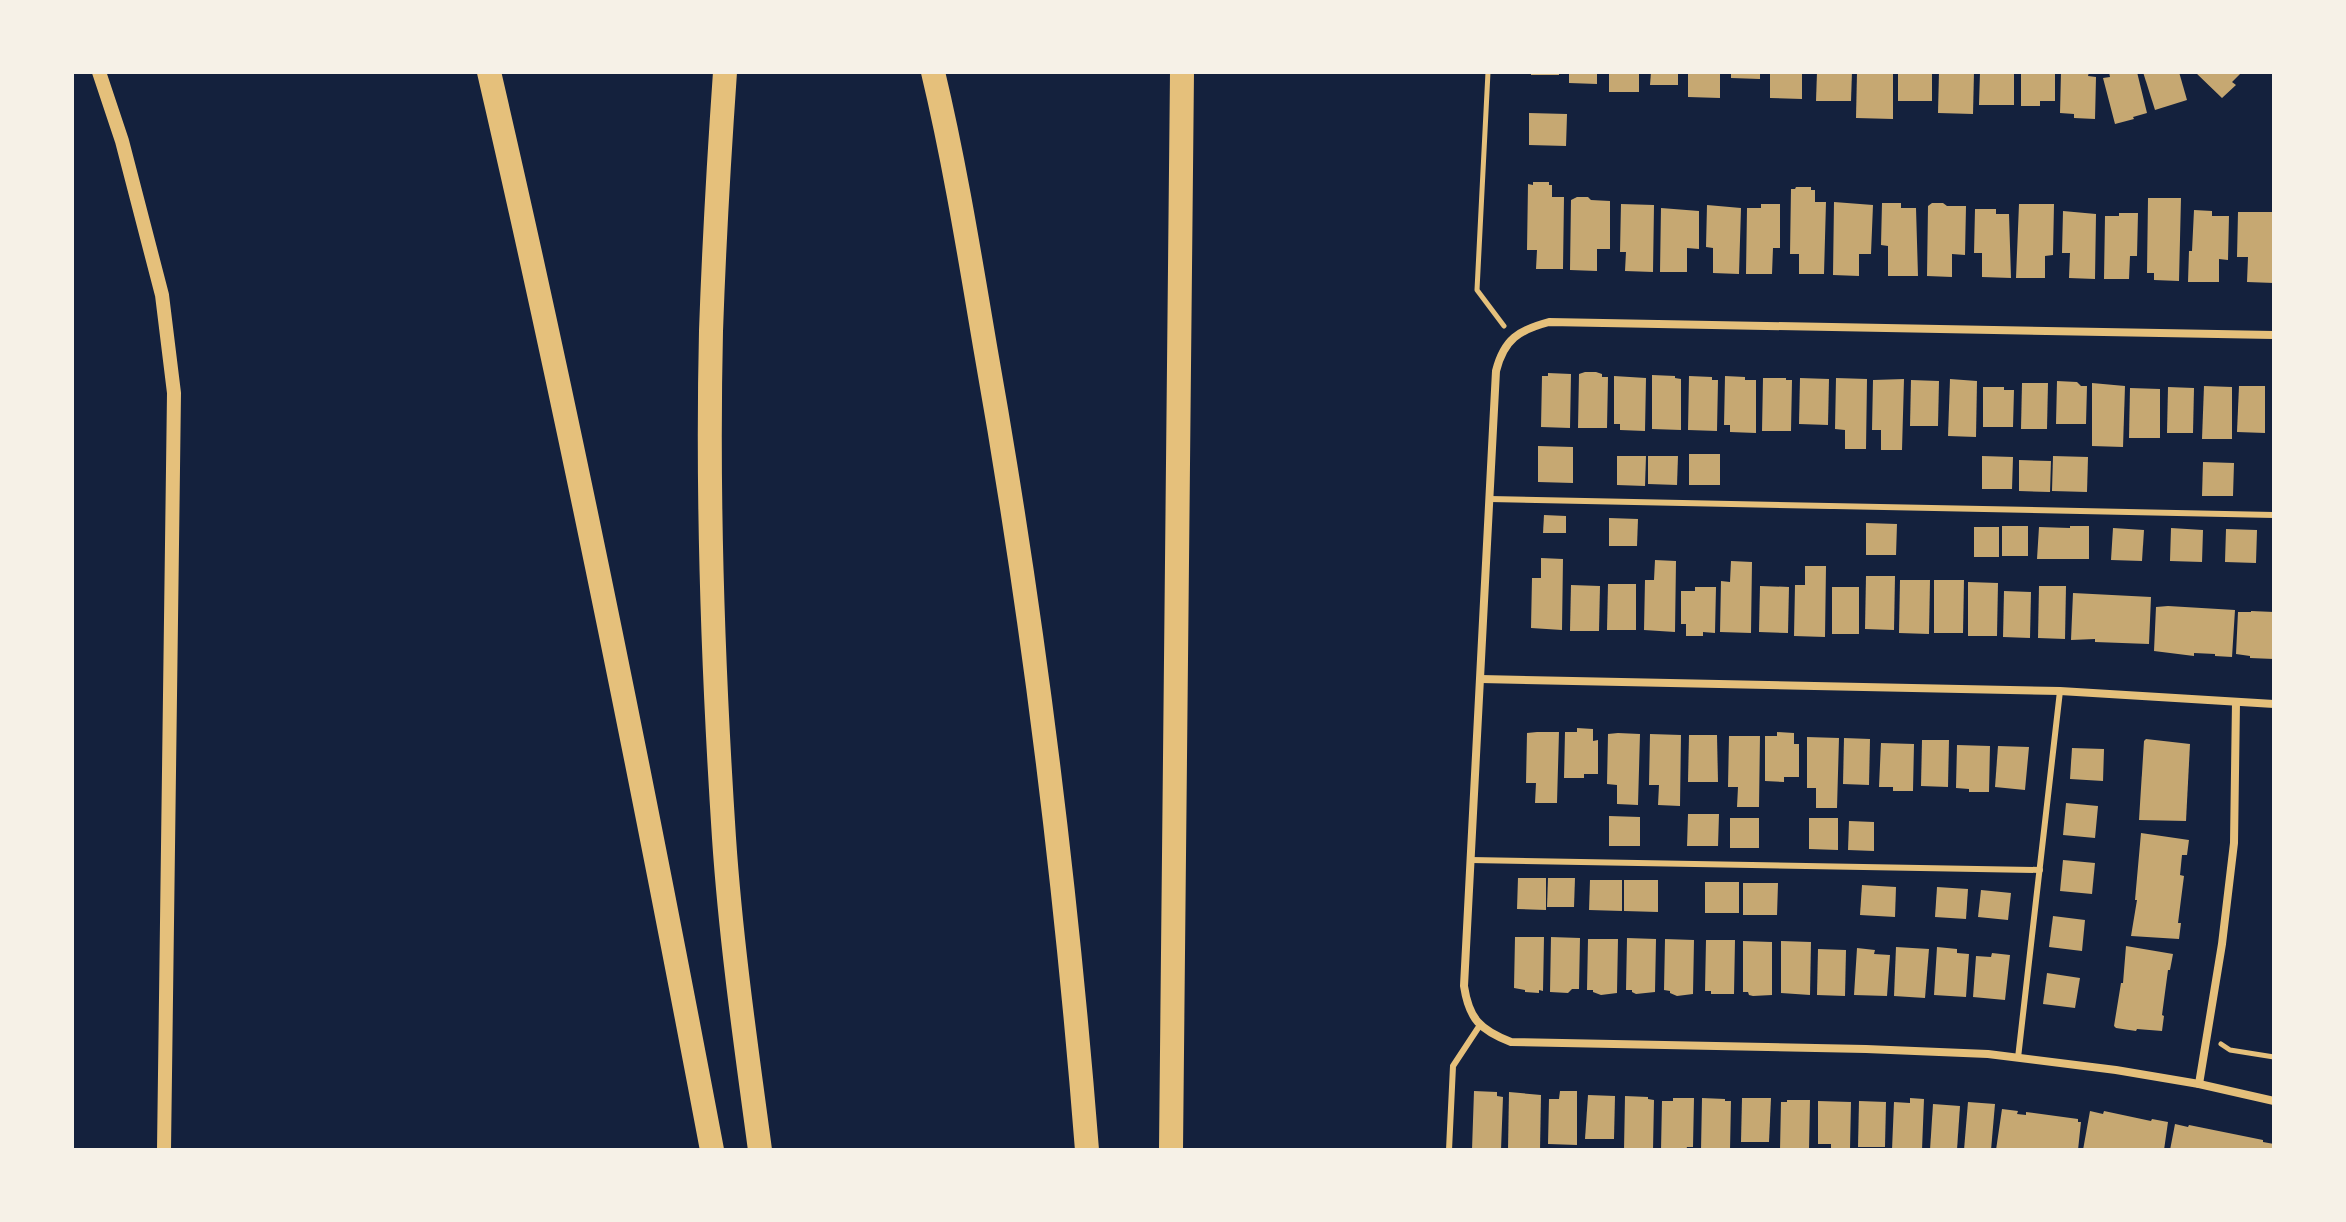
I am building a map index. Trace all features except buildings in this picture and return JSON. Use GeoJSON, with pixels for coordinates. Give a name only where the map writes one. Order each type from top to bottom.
{"type":"FeatureCollection","features":[{"type":"Feature","properties":{"kind":"highway"},"geometry":{"type":"LineString","coordinates":[[489,72],[618,672],[712,1150]]}},
{"type":"Feature","properties":{"kind":"highway"},"geometry":{"type":"LineString","coordinates":[[725,72],[711,332],[716,669],[724,840],[737,974],[760,1150]]}},
{"type":"Feature","properties":{"kind":"highway"},"geometry":{"type":"LineString","coordinates":[[933,72],[986,352],[1021,572],[1060,869],[1087,1150]]}},
{"type":"Feature","properties":{"kind":"highway"},"geometry":{"type":"LineString","coordinates":[[1171,1150],[1182,72]]}},
{"type":"Feature","properties":{"kind":"street"},"geometry":{"type":"LineString","coordinates":[[99,72],[122,141],[162,295],[174,393],[164,1150]]}},
{"type":"Feature","properties":{"kind":"street"},"geometry":{"type":"LineString","coordinates":[[2274,335],[1549,322],[1529,327],[1513,338],[1500,357],[1496,371],[1464,986],[1472,1015],[1480,1025],[1489,1033],[1511,1042],[1988,1054],[2116,1070],[2274,1101]]}},
{"type":"Feature","properties":{"kind":"street"},"geometry":{"type":"LineString","coordinates":[[1481,679],[2060,691],[2274,704]]}},
{"type":"Feature","properties":{"kind":"street"},"geometry":{"type":"LineString","coordinates":[[2199,1084],[2222,944],[2236,826],[2236,702]]}},
{"type":"Feature","properties":{"kind":"lane"},"geometry":{"type":"LineString","coordinates":[[1490,499],[2274,515]]}},
{"type":"Feature","properties":{"kind":"lane"},"geometry":{"type":"LineString","coordinates":[[2018,1058],[2060,691]]}},
{"type":"Feature","properties":{"kind":"lane"},"geometry":{"type":"LineString","coordinates":[[1471,860],[2040,870]]}},
{"type":"Feature","properties":{"kind":"lane"},"geometry":{"type":"LineString","coordinates":[[1449,1150],[1453,1066],[1480,1025]]}},
{"type":"Feature","properties":{"kind":"path"},"geometry":{"type":"LineString","coordinates":[[1488,72],[1477,290],[1513,338]]}},
{"type":"Feature","properties":{"kind":"path"},"geometry":{"type":"LineString","coordinates":[[2207,1034],[2230,1050],[2274,1057]]}}]}
